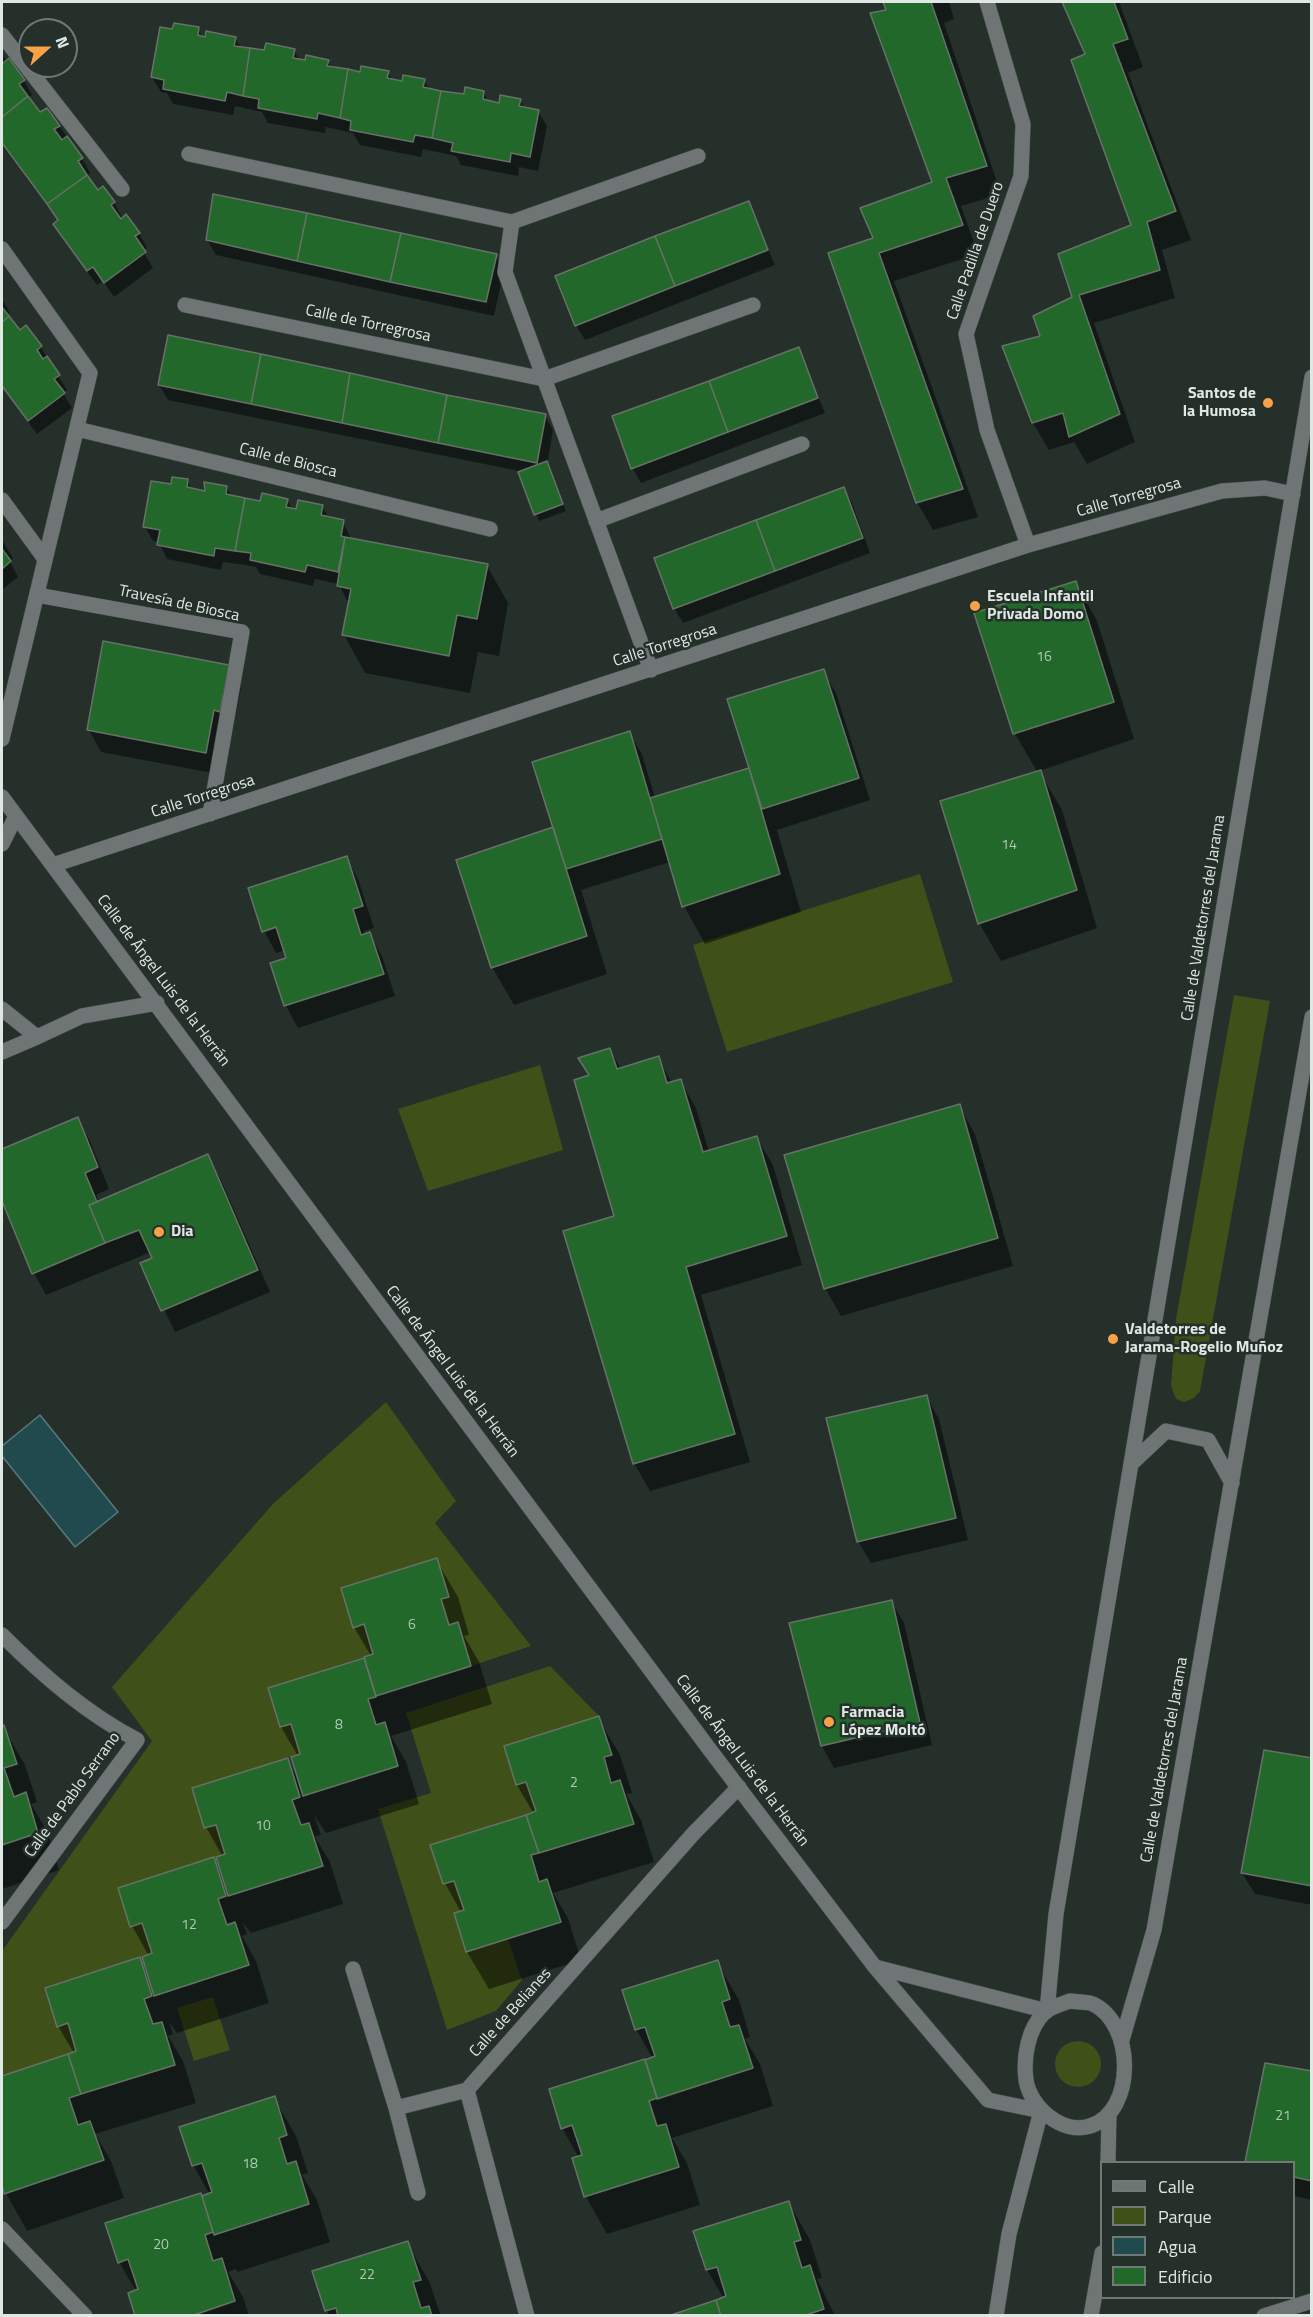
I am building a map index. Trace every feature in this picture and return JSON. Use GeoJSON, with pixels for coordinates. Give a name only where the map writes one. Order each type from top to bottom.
{"type":"FeatureCollection","features":[{"type":"Feature","properties":{"kind":"street","name":"Calle Padilla de Duero"},"geometry":{"type":"LineString","coordinates":[[987,2],[1023,124],[1021,176],[966,334],[987,430],[1028,545]]}},
{"type":"Feature","properties":{"kind":"street"},"geometry":{"type":"LineString","coordinates":[[2,35],[122,189]]}},
{"type":"Feature","properties":{"kind":"street"},"geometry":{"type":"LineString","coordinates":[[189,154],[512,222],[698,156]]}},
{"type":"Feature","properties":{"kind":"street"},"geometry":{"type":"LineString","coordinates":[[512,222],[505,272],[651,670]]}},
{"type":"Feature","properties":{"kind":"street"},"geometry":{"type":"LineString","coordinates":[[2,249],[90,373],[2,739]]}},
{"type":"Feature","properties":{"kind":"street","name":"Calle de Torregrosa"},"geometry":{"type":"LineString","coordinates":[[185,305],[544,379]]}},
{"type":"Feature","properties":{"kind":"street"},"geometry":{"type":"LineString","coordinates":[[544,379],[753,305]]}},
{"type":"Feature","properties":{"kind":"street","name":"Calle de Valdetorres del Jarama"},"geometry":{"type":"LineString","coordinates":[[1047,2011],[1056,1914],[1311,377]]}},
{"type":"Feature","properties":{"kind":"street","name":"Calle de Biosca"},"geometry":{"type":"LineString","coordinates":[[76,429],[490,529]]}},
{"type":"Feature","properties":{"kind":"street"},"geometry":{"type":"LineString","coordinates":[[596,521],[802,444]]}},
{"type":"Feature","properties":{"kind":"street","name":"Calle Torregrosa"},"geometry":{"type":"LineString","coordinates":[[54,865],[1028,545],[1222,490],[1265,488],[1293,494]]}},
{"type":"Feature","properties":{"kind":"street"},"geometry":{"type":"LineString","coordinates":[[2,500],[45,559]]}},
{"type":"Feature","properties":{"kind":"street","name":"Travesía de Biosca"},"geometry":{"type":"LineString","coordinates":[[37,595],[242,632],[210,814]]}},
{"type":"Feature","properties":{"kind":"street","name":"Calle de Ángel Luis de la Herrán"},"geometry":{"type":"LineString","coordinates":[[2,797],[875,1967],[988,2100],[1041,2111]]}},
{"type":"Feature","properties":{"kind":"street"},"geometry":{"type":"LineString","coordinates":[[2,844],[16,816]]}},
{"type":"Feature","properties":{"kind":"street"},"geometry":{"type":"LineString","coordinates":[[2,1052],[82,1016],[157,1003]]}},
{"type":"Feature","properties":{"kind":"street"},"geometry":{"type":"LineString","coordinates":[[2,1009],[37,1037]]}},
{"type":"Feature","properties":{"kind":"street","name":"Calle de Valdetorres del Jarama"},"geometry":{"type":"LineString","coordinates":[[1122,2040],[1154,1930],[1311,1017]]}},
{"type":"Feature","properties":{"kind":"street"},"geometry":{"type":"LineString","coordinates":[[1131,1464],[1166,1431],[1208,1440],[1232,1483]]}},
{"type":"Feature","properties":{"kind":"street","name":"Calle de Pablo Serrano"},"geometry":{"type":"LineString","coordinates":[[2,1635],[43,1676],[112,1727],[137,1740],[2,1922]]}},
{"type":"Feature","properties":{"kind":"street","name":"Calle de Belianes"},"geometry":{"type":"LineString","coordinates":[[467,2090],[693,1834],[739,1787]]}},
{"type":"Feature","properties":{"kind":"street"},"geometry":{"type":"LineString","coordinates":[[875,1967],[1047,2011]]}},
{"type":"Feature","properties":{"kind":"street"},"geometry":{"type":"LineString","coordinates":[[353,1969],[396,2108],[418,2193]]}},
{"type":"Feature","properties":{"kind":"street"},"geometry":{"type":"LineString","coordinates":[[1108,2161],[1109,2114],[1120,2092],[1126,2064],[1122,2040],[1110,2019],[1093,2004],[1070,2001],[1047,2011],[1032,2028],[1026,2054],[1026,2082],[1041,2111],[1057,2122],[1072,2127],[1090,2126],[1109,2114]]}},
{"type":"Feature","properties":{"kind":"street"},"geometry":{"type":"LineString","coordinates":[[396,2108],[467,2090],[527,2316]]}},
{"type":"Feature","properties":{"kind":"street"},"geometry":{"type":"LineString","coordinates":[[996,2316],[1009,2235],[1041,2111]]}},
{"type":"Feature","properties":{"kind":"street"},"geometry":{"type":"LineString","coordinates":[[2,2229],[85,2316]]}},
{"type":"Feature","properties":{"kind":"street"},"geometry":{"type":"LineString","coordinates":[[1096,2315],[1100,2265]]}},
{"type":"Feature","properties":{"kind":"street"},"geometry":{"type":"LineString","coordinates":[[1264,2316],[1311,2301]]}},
{"type":"Feature","properties":{"kind":"green space"},"geometry":{"type":"Polygon","coordinates":[[[920,874],[953,982],[727,1052],[693,945],[920,874]]]}},
{"type":"Feature","properties":{"kind":"green space"},"geometry":{"type":"Polygon","coordinates":[[[1234,995],[1270,1001],[1200,1391],[1194,1398],[1184,1402],[1176,1399],[1171,1386],[1176,1319],[1234,995]]]}},
{"type":"Feature","properties":{"kind":"green space"},"geometry":{"type":"Polygon","coordinates":[[[540,1065],[563,1150],[428,1191],[398,1109],[540,1065]]]}},
{"type":"Feature","properties":{"kind":"green space"},"geometry":{"type":"Polygon","coordinates":[[[386,1402],[456,1501],[435,1523],[531,1646],[471,1666],[458,1623],[449,1625],[441,1599],[449,1597],[436,1558],[341,1588],[353,1627],[364,1624],[373,1654],[268,1688],[280,1727],[291,1724],[300,1754],[192,1788],[216,1825],[225,1854],[118,1888],[130,1927],[142,1923],[152,1953],[45,1988],[57,2026],[68,2023],[76,2051],[2,2076],[2,1951],[152,1741],[112,1687],[273,1504],[386,1402]]]}},
{"type":"Feature","properties":{"kind":"green space"},"geometry":{"type":"Polygon","coordinates":[[[550,1666],[599,1716],[504,1746],[516,1785],[526,1782],[536,1811],[430,1845],[443,1884],[454,1881],[464,1910],[454,1914],[466,1952],[508,1939],[522,1980],[496,2011],[447,2030],[378,1809],[431,1793],[406,1713],[550,1666]]]}},
{"type":"Feature","properties":{"kind":"green space"},"geometry":{"type":"Polygon","coordinates":[[[213,1997],[230,2050],[194,2061],[177,2008],[213,1997]]]}},
{"type":"Feature","properties":{"kind":"green space"},"geometry":{"type":"Polygon","coordinates":[[[1078,2041],[1094,2048],[1101,2064],[1094,2080],[1078,2087],[1062,2080],[1055,2064],[1062,2048],[1078,2041]]]}},
{"type":"Feature","properties":{"kind":"water"},"geometry":{"type":"Polygon","coordinates":[[[40,1415],[118,1512],[75,1547],[2,1456],[2,1446],[40,1415]]]}},
{"type":"Feature","properties":{"kind":"building"},"geometry":{"type":"Polygon","coordinates":[[[883,2],[931,2],[987,166],[946,178],[963,225],[879,253],[963,489],[916,503],[828,253],[873,238],[860,208],[932,182],[870,13],[886,10],[883,2]]]}},
{"type":"Feature","properties":{"kind":"building"},"geometry":{"type":"Polygon","coordinates":[[[1062,2],[1114,2],[1128,39],[1113,44],[1176,211],[1147,222],[1160,270],[1079,295],[1120,414],[1069,437],[1063,413],[1032,423],[1002,346],[1040,336],[1033,316],[1072,297],[1058,254],[1131,225],[1071,60],[1085,54],[1062,2]]]}},
{"type":"Feature","properties":{"kind":"building"},"geometry":{"type":"Polygon","coordinates":[[[174,23],[199,27],[198,35],[205,37],[206,31],[236,37],[234,46],[250,48],[243,96],[227,92],[225,101],[163,89],[164,80],[151,77],[160,27],[172,29],[174,23]]]}},
{"type":"Feature","properties":{"kind":"building"},"geometry":{"type":"Polygon","coordinates":[[[266,43],[295,49],[293,58],[305,60],[306,55],[329,60],[327,66],[348,69],[340,118],[318,113],[317,119],[258,108],[259,99],[243,96],[250,48],[264,50],[266,43]]]}},
{"type":"Feature","properties":{"kind":"building"},"geometry":{"type":"Polygon","coordinates":[[[9,58],[18,70],[18,78],[25,80],[19,84],[28,96],[2,117],[2,61],[3,63],[9,58]]]}},
{"type":"Feature","properties":{"kind":"building"},"geometry":{"type":"Polygon","coordinates":[[[361,66],[389,71],[387,78],[402,81],[403,75],[425,79],[423,87],[441,91],[432,138],[415,135],[413,142],[350,130],[351,121],[340,118],[348,69],[360,72],[361,66]]]}},
{"type":"Feature","properties":{"kind":"building"},"geometry":{"type":"Polygon","coordinates":[[[465,87],[484,91],[483,99],[499,103],[500,95],[521,99],[519,106],[539,110],[530,157],[511,153],[510,162],[451,151],[453,143],[432,138],[441,91],[464,94],[465,87]]]}},
{"type":"Feature","properties":{"kind":"building"},"geometry":{"type":"Polygon","coordinates":[[[28,96],[40,112],[47,108],[60,126],[54,129],[62,140],[67,136],[83,158],[78,161],[87,175],[47,204],[2,143],[2,117],[28,96]]]}},
{"type":"Feature","properties":{"kind":"building"},"geometry":{"type":"Polygon","coordinates":[[[87,175],[98,190],[103,186],[115,202],[111,205],[121,219],[126,214],[140,233],[135,236],[146,252],[104,283],[93,267],[87,271],[53,224],[58,220],[47,204],[87,175]]]}},
{"type":"Feature","properties":{"kind":"building"},"geometry":{"type":"Polygon","coordinates":[[[213,194],[307,213],[297,261],[206,240],[213,194]]]}},
{"type":"Feature","properties":{"kind":"building"},"geometry":{"type":"Polygon","coordinates":[[[749,201],[768,250],[675,286],[655,236],[749,201]]]}},
{"type":"Feature","properties":{"kind":"building"},"geometry":{"type":"Polygon","coordinates":[[[307,213],[401,233],[390,282],[297,261],[307,213]]]}},
{"type":"Feature","properties":{"kind":"building"},"geometry":{"type":"Polygon","coordinates":[[[401,233],[497,254],[486,302],[390,282],[401,233]]]}},
{"type":"Feature","properties":{"kind":"building"},"geometry":{"type":"Polygon","coordinates":[[[655,236],[675,286],[575,326],[555,276],[655,236]]]}},
{"type":"Feature","properties":{"kind":"building"},"geometry":{"type":"Polygon","coordinates":[[[2,307],[9,316],[2,322],[2,307]]]}},
{"type":"Feature","properties":{"kind":"building"},"geometry":{"type":"Polygon","coordinates":[[[9,316],[20,330],[26,325],[42,346],[37,350],[43,359],[47,356],[60,375],[54,379],[65,393],[28,421],[2,386],[2,322],[9,316]]]}},
{"type":"Feature","properties":{"kind":"building"},"geometry":{"type":"Polygon","coordinates":[[[168,335],[261,354],[251,404],[158,385],[168,335]]]}},
{"type":"Feature","properties":{"kind":"building"},"geometry":{"type":"Polygon","coordinates":[[[799,347],[818,398],[728,432],[709,381],[799,347]]]}},
{"type":"Feature","properties":{"kind":"building"},"geometry":{"type":"Polygon","coordinates":[[[261,354],[350,373],[342,423],[251,404],[261,354]]]}},
{"type":"Feature","properties":{"kind":"building"},"geometry":{"type":"Polygon","coordinates":[[[350,373],[447,395],[438,443],[342,423],[350,373]]]}},
{"type":"Feature","properties":{"kind":"building"},"geometry":{"type":"Polygon","coordinates":[[[709,381],[728,432],[631,469],[612,416],[709,381]]]}},
{"type":"Feature","properties":{"kind":"building"},"geometry":{"type":"Polygon","coordinates":[[[447,395],[546,414],[537,463],[438,443],[447,395]]]}},
{"type":"Feature","properties":{"kind":"building"},"geometry":{"type":"Polygon","coordinates":[[[547,461],[563,504],[534,515],[518,472],[547,461]]]}},
{"type":"Feature","properties":{"kind":"building"},"geometry":{"type":"Polygon","coordinates":[[[172,477],[188,479],[187,487],[205,491],[204,482],[227,486],[226,494],[245,498],[235,551],[215,548],[214,556],[157,545],[160,530],[143,527],[151,481],[171,484],[172,477]]]}},
{"type":"Feature","properties":{"kind":"building"},"geometry":{"type":"Polygon","coordinates":[[[844,487],[863,538],[775,571],[756,520],[844,487]]]}},
{"type":"Feature","properties":{"kind":"building"},"geometry":{"type":"Polygon","coordinates":[[[262,493],[288,499],[286,507],[296,509],[298,500],[323,505],[321,515],[344,520],[341,536],[345,537],[338,572],[307,565],[305,572],[250,560],[251,553],[235,551],[245,498],[260,501],[262,493]]]}},
{"type":"Feature","properties":{"kind":"building"},"geometry":{"type":"Polygon","coordinates":[[[756,520],[775,571],[673,609],[654,558],[756,520]]]}},
{"type":"Feature","properties":{"kind":"building"},"geometry":{"type":"Polygon","coordinates":[[[345,537],[488,564],[477,619],[457,615],[449,656],[342,635],[351,589],[337,586],[345,537]]]}},
{"type":"Feature","properties":{"kind":"building"},"geometry":{"type":"Polygon","coordinates":[[[2,549],[11,561],[2,569],[2,549]]]}},
{"type":"Feature","properties":{"kind":"building"},"geometry":{"type":"Polygon","coordinates":[[[1076,581],[1114,702],[1013,734],[974,613],[1076,581]]]}},
{"type":"Feature","properties":{"kind":"building"},"geometry":{"type":"Polygon","coordinates":[[[103,641],[229,665],[220,712],[214,710],[206,753],[87,730],[103,641]]]}},
{"type":"Feature","properties":{"kind":"building"},"geometry":{"type":"Polygon","coordinates":[[[824,669],[859,778],[762,809],[727,699],[824,669]]]}},
{"type":"Feature","properties":{"kind":"building"},"geometry":{"type":"Polygon","coordinates":[[[630,731],[662,839],[566,869],[532,762],[630,731]]]}},
{"type":"Feature","properties":{"kind":"building"},"geometry":{"type":"Polygon","coordinates":[[[749,768],[780,874],[682,907],[650,798],[749,768]]]}},
{"type":"Feature","properties":{"kind":"building"},"geometry":{"type":"Polygon","coordinates":[[[1041,770],[1077,890],[978,924],[940,801],[1041,770]]]}},
{"type":"Feature","properties":{"kind":"building"},"geometry":{"type":"Polygon","coordinates":[[[553,827],[587,936],[491,968],[456,860],[553,827]]]}},
{"type":"Feature","properties":{"kind":"building"},"geometry":{"type":"Polygon","coordinates":[[[347,856],[363,906],[353,909],[361,935],[370,932],[384,974],[284,1006],[270,963],[286,958],[276,927],[262,932],[248,888],[347,856]]]}},
{"type":"Feature","properties":{"kind":"building"},"geometry":{"type":"Polygon","coordinates":[[[610,1048],[617,1069],[659,1056],[667,1083],[681,1079],[703,1152],[757,1136],[787,1236],[686,1267],[735,1434],[633,1464],[563,1231],[614,1216],[574,1080],[589,1075],[578,1058],[610,1048]]]}},
{"type":"Feature","properties":{"kind":"building"},"geometry":{"type":"Polygon","coordinates":[[[960,1104],[998,1238],[824,1289],[784,1155],[960,1104]]]}},
{"type":"Feature","properties":{"kind":"building"},"geometry":{"type":"Polygon","coordinates":[[[78,1117],[98,1167],[85,1173],[97,1202],[89,1205],[105,1243],[32,1274],[2,1201],[2,1149],[78,1117]]]}},
{"type":"Feature","properties":{"kind":"building"},"geometry":{"type":"Polygon","coordinates":[[[208,1154],[258,1270],[161,1311],[140,1263],[152,1258],[139,1230],[105,1243],[89,1205],[208,1154]]]}},
{"type":"Feature","properties":{"kind":"building"},"geometry":{"type":"Polygon","coordinates":[[[927,1395],[956,1518],[857,1542],[826,1418],[927,1395]]]}},
{"type":"Feature","properties":{"kind":"building"},"geometry":{"type":"Polygon","coordinates":[[[437,1558],[449,1597],[441,1599],[449,1625],[458,1622],[471,1666],[376,1696],[364,1657],[373,1654],[364,1624],[353,1628],[341,1588],[437,1558]]]}},
{"type":"Feature","properties":{"kind":"building"},"geometry":{"type":"Polygon","coordinates":[[[892,1600],[920,1723],[821,1746],[789,1623],[892,1600]]]}},
{"type":"Feature","properties":{"kind":"building"},"geometry":{"type":"Polygon","coordinates":[[[364,1658],[376,1697],[368,1699],[376,1725],[385,1722],[398,1766],[303,1796],[291,1757],[300,1754],[291,1724],[280,1727],[268,1688],[364,1658]]]}},
{"type":"Feature","properties":{"kind":"building"},"geometry":{"type":"Polygon","coordinates":[[[599,1716],[612,1755],[604,1757],[611,1783],[620,1780],[634,1824],[539,1853],[526,1815],[536,1811],[526,1782],[516,1785],[504,1746],[599,1716]]]}},
{"type":"Feature","properties":{"kind":"building"},"geometry":{"type":"Polygon","coordinates":[[[4,1725],[17,1764],[4,1768],[14,1797],[26,1792],[38,1833],[2,1845],[2,1726],[4,1725]]]}},
{"type":"Feature","properties":{"kind":"building"},"geometry":{"type":"Polygon","coordinates":[[[1264,1750],[1312,1758],[1312,1886],[1241,1873],[1264,1750]]]}},
{"type":"Feature","properties":{"kind":"building"},"geometry":{"type":"Polygon","coordinates":[[[288,1758],[300,1797],[292,1800],[301,1825],[309,1823],[323,1866],[228,1896],[216,1857],[225,1854],[216,1825],[204,1828],[192,1788],[288,1758]]]}},
{"type":"Feature","properties":{"kind":"building"},"geometry":{"type":"Polygon","coordinates":[[[526,1815],[539,1853],[531,1855],[539,1882],[547,1879],[561,1922],[466,1952],[454,1913],[464,1910],[454,1881],[443,1884],[430,1845],[526,1815]]]}},
{"type":"Feature","properties":{"kind":"building"},"geometry":{"type":"Polygon","coordinates":[[[214,1857],[226,1896],[218,1899],[227,1925],[235,1922],[249,1965],[154,1996],[142,1957],[152,1953],[142,1923],[130,1927],[118,1888],[214,1857]]]}},
{"type":"Feature","properties":{"kind":"building"},"geometry":{"type":"Polygon","coordinates":[[[140,1957],[152,1996],[144,1999],[153,2024],[162,2022],[175,2065],[81,2094],[68,2054],[76,2051],[68,2023],[57,2027],[45,1988],[140,1957]]]}},
{"type":"Feature","properties":{"kind":"building"},"geometry":{"type":"Polygon","coordinates":[[[718,1960],[730,1999],[722,2002],[730,2027],[739,2025],[753,2068],[657,2099],[645,2060],[655,2056],[645,2027],[635,2030],[622,1990],[718,1960]]]}},
{"type":"Feature","properties":{"kind":"building"},"geometry":{"type":"Polygon","coordinates":[[[68,2054],[81,2094],[69,2098],[78,2125],[90,2121],[104,2160],[4,2194],[2,2185],[2,2076],[68,2054]]]}},
{"type":"Feature","properties":{"kind":"building"},"geometry":{"type":"Polygon","coordinates":[[[645,2059],[657,2098],[649,2101],[657,2126],[666,2124],[679,2167],[584,2197],[572,2158],[582,2155],[572,2125],[561,2129],[549,2089],[645,2059]]]}},
{"type":"Feature","properties":{"kind":"building"},"geometry":{"type":"Polygon","coordinates":[[[1265,2063],[1312,2071],[1312,2181],[1295,2177],[1295,2161],[1245,2161],[1265,2063]]]}},
{"type":"Feature","properties":{"kind":"building"},"geometry":{"type":"Polygon","coordinates":[[[275,2096],[287,2135],[279,2138],[287,2164],[296,2161],[309,2204],[214,2235],[202,2196],[212,2192],[202,2163],[192,2166],[179,2127],[275,2096]]]}},
{"type":"Feature","properties":{"kind":"building"},"geometry":{"type":"Polygon","coordinates":[[[201,2193],[213,2232],[205,2235],[213,2261],[222,2258],[235,2301],[191,2316],[135,2316],[128,2293],[138,2289],[128,2259],[118,2263],[105,2223],[201,2193]]]}},
{"type":"Feature","properties":{"kind":"building"},"geometry":{"type":"Polygon","coordinates":[[[789,2201],[801,2240],[794,2242],[802,2268],[810,2265],[824,2309],[803,2316],[721,2316],[716,2300],[726,2296],[717,2267],[706,2270],[693,2231],[789,2201]]]}},
{"type":"Feature","properties":{"kind":"building"},"geometry":{"type":"Polygon","coordinates":[[[408,2241],[421,2280],[413,2282],[421,2308],[429,2306],[432,2316],[338,2316],[336,2308],[325,2311],[312,2271],[408,2241]]]}},
{"type":"Feature","properties":{"kind":"building"},"geometry":{"type":"Polygon","coordinates":[[[716,2300],[721,2316],[668,2316],[716,2300]]]}},
{"type":"Feature","properties":{"kind":"place","name":"Santos de la Humosa"},"geometry":{"type":"Point","coordinates":[1268,403]}},
{"type":"Feature","properties":{"kind":"place","name":"Escuela Infantil Privada Domo"},"geometry":{"type":"Point","coordinates":[975,606]}},
{"type":"Feature","properties":{"kind":"place","name":"Dia"},"geometry":{"type":"Point","coordinates":[159,1232]}},
{"type":"Feature","properties":{"kind":"place","name":"Valdetorres de Jarama-Rogelio Muñoz"},"geometry":{"type":"Point","coordinates":[1113,1339]}},
{"type":"Feature","properties":{"kind":"place","name":"Farmacia López Moltó"},"geometry":{"type":"Point","coordinates":[829,1722]}}]}
